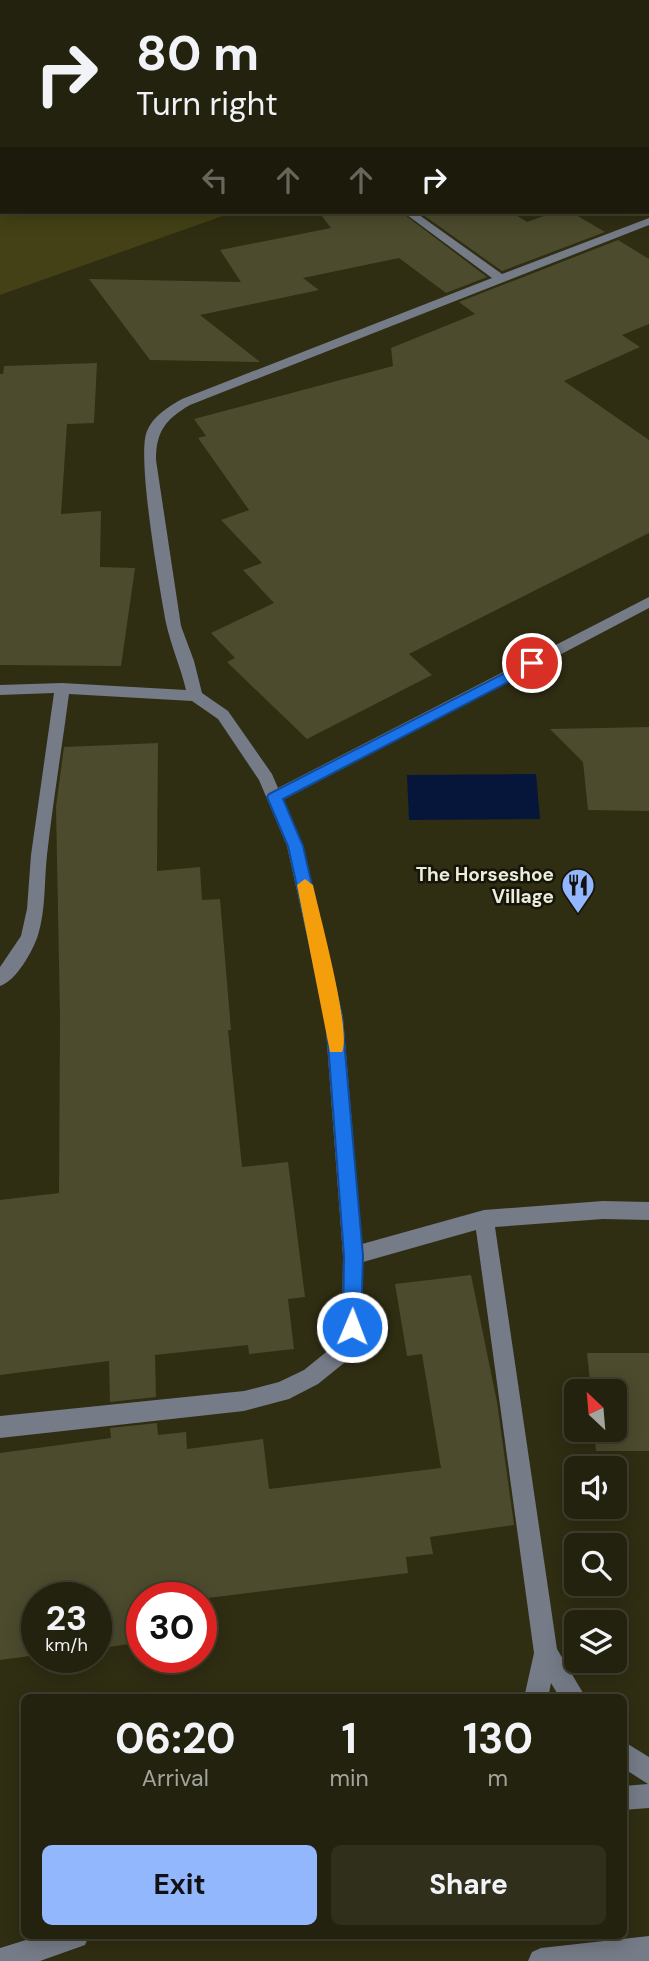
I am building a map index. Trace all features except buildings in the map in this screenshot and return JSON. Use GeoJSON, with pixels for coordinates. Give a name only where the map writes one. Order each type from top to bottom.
{"type":"FeatureCollection","features":[{"type":"Feature","properties":{"kind":"street"},"geometry":{"type":"LineString","coordinates":[[411,214],[501,279]]}},
{"type":"Feature","properties":{"kind":"street"},"geometry":{"type":"LineString","coordinates":[[195,696],[187,661],[174,626],[149,460],[148,442],[155,426],[167,413],[186,402],[649,221]]}},
{"type":"Feature","properties":{"kind":"street"},"geometry":{"type":"LineString","coordinates":[[275,797],[649,602]]}},
{"type":"Feature","properties":{"kind":"street"},"geometry":{"type":"LineString","coordinates":[[0,979],[14,963],[29,937],[35,909],[39,855],[62,688]]}},
{"type":"Feature","properties":{"kind":"street"},"geometry":{"type":"LineString","coordinates":[[0,690],[62,688],[195,696],[223,715],[266,778],[295,846],[334,1017],[354,1256],[352,1327],[337,1356],[311,1377],[282,1392],[244,1401],[0,1427]]}},
{"type":"Feature","properties":{"kind":"street"},"geometry":{"type":"LineString","coordinates":[[354,1256],[484,1219],[603,1210],[649,1211]]}},
{"type":"Feature","properties":{"kind":"street"},"geometry":{"type":"LineString","coordinates":[[484,1219],[546,1653],[537,1694]]}},
{"type":"Feature","properties":{"kind":"street"},"geometry":{"type":"LineString","coordinates":[[546,1653],[572,1694]]}},
{"type":"Feature","properties":{"kind":"street"},"geometry":{"type":"LineString","coordinates":[[627,1756],[649,1772]]}},
{"type":"Feature","properties":{"kind":"street"},"geometry":{"type":"LineString","coordinates":[[627,1798],[649,1796]]}},
{"type":"Feature","properties":{"kind":"street"},"geometry":{"type":"LineString","coordinates":[[1,1961],[67,1939]]}},
{"type":"Feature","properties":{"kind":"street"},"geometry":{"type":"LineString","coordinates":[[541,1961],[649,1949]]}},
{"type":"Feature","properties":{"kind":"shaded area"},"geometry":{"type":"Polygon","coordinates":[[[0,214],[228,214],[0,295],[0,214]]]}},
{"type":"Feature","properties":{"kind":"water"},"geometry":{"type":"Polygon","coordinates":[[[536,774],[540,819],[409,820],[407,775],[536,774]]]}},
{"type":"Feature","properties":{"kind":"slow traffic"},"geometry":{"type":"LineString","coordinates":[[305,885],[334,1017],[336,1048]]}},
{"type":"Feature","properties":{"kind":"place","name":"The Horseshoe Village"},"geometry":{"type":"Point","coordinates":[578,915]}},
{"type":"Feature","properties":{"kind":"route"},"geometry":{"type":"LineString","coordinates":[[352,1327],[354,1256],[334,1017],[295,846],[275,797],[532,663]]}}]}
